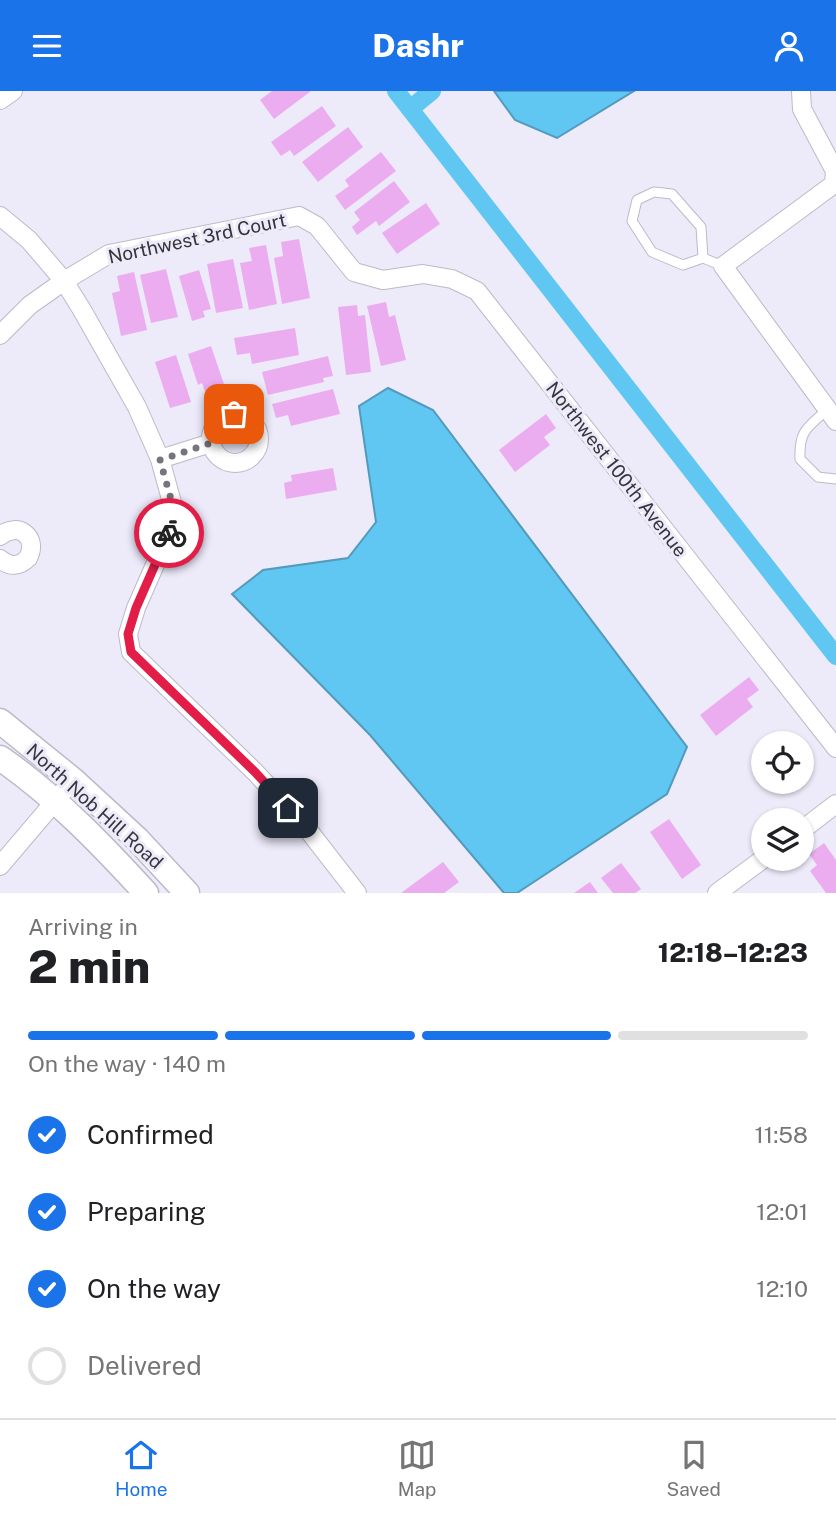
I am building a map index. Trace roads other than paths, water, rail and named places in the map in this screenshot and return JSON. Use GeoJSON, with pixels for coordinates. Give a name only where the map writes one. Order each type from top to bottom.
{"type":"FeatureCollection","features":[{"type":"Feature","properties":{"kind":"main road","name":"North Nob Hill Road"},"geometry":{"type":"LineString","coordinates":[[0,721],[73,780],[137,839],[187,893]]}},
{"type":"Feature","properties":{"kind":"main road","name":"North Nob Hill Road"},"geometry":{"type":"LineString","coordinates":[[0,758],[54,802],[117,861],[146,893]]}},
{"type":"Feature","properties":{"kind":"street"},"geometry":{"type":"LineString","coordinates":[[0,100],[13,91]]}},
{"type":"Feature","properties":{"kind":"street"},"geometry":{"type":"LineString","coordinates":[[801,91],[802,109],[835,171],[835,182],[723,266],[832,415]]}},
{"type":"Feature","properties":{"kind":"street"},"geometry":{"type":"LineString","coordinates":[[0,216],[29,240],[64,281],[137,407],[160,460],[174,510],[170,533],[136,608],[128,634],[131,652],[255,772],[305,826],[357,893]]}},
{"type":"Feature","properties":{"kind":"street","name":"Northwest 3rd Court"},"geometry":{"type":"LineString","coordinates":[[0,335],[30,305],[109,254],[299,216],[317,226],[354,272]]}},
{"type":"Feature","properties":{"kind":"street","name":"Northwest 100th Avenue"},"geometry":{"type":"LineString","coordinates":[[354,272],[383,280],[424,274],[452,279],[477,291],[836,748]]}},
{"type":"Feature","properties":{"kind":"street"},"geometry":{"type":"LineString","coordinates":[[160,460],[211,443]]}},
{"type":"Feature","properties":{"kind":"street"},"geometry":{"type":"LineString","coordinates":[[0,536],[8,530],[19,530],[28,536],[32,547],[28,558],[18,565],[0,559]]}},
{"type":"Feature","properties":{"kind":"street"},"geometry":{"type":"LineString","coordinates":[[0,866],[73,780]]}},
{"type":"Feature","properties":{"kind":"street"},"geometry":{"type":"LineString","coordinates":[[814,821],[836,804]]}},
{"type":"Feature","properties":{"kind":"street"},"geometry":{"type":"LineString","coordinates":[[717,893],[751,868]]}},
{"type":"Feature","properties":{"kind":"lane"},"geometry":{"type":"LineString","coordinates":[[703,258],[701,227],[672,194],[654,193],[637,200],[632,221],[652,252],[683,265],[703,258],[723,266]]}},
{"type":"Feature","properties":{"kind":"lane"},"geometry":{"type":"LineString","coordinates":[[832,415],[804,430],[800,459],[818,477],[836,479]]}},
{"type":"Feature","properties":{"kind":"water"},"geometry":{"type":"Polygon","coordinates":[[[494,91],[634,91],[557,138],[515,120],[494,91]]]}},
{"type":"Feature","properties":{"kind":"water"},"geometry":{"type":"Polygon","coordinates":[[[388,388],[433,410],[687,747],[667,794],[517,893],[504,893],[370,735],[232,594],[263,570],[348,558],[376,522],[359,406],[388,388]]]}},
{"type":"Feature","properties":{"kind":"waterway"},"geometry":{"type":"LineString","coordinates":[[396,91],[836,656]]}},
{"type":"Feature","properties":{"kind":"waterway"},"geometry":{"type":"LineString","coordinates":[[410,109],[432,91]]}}]}
